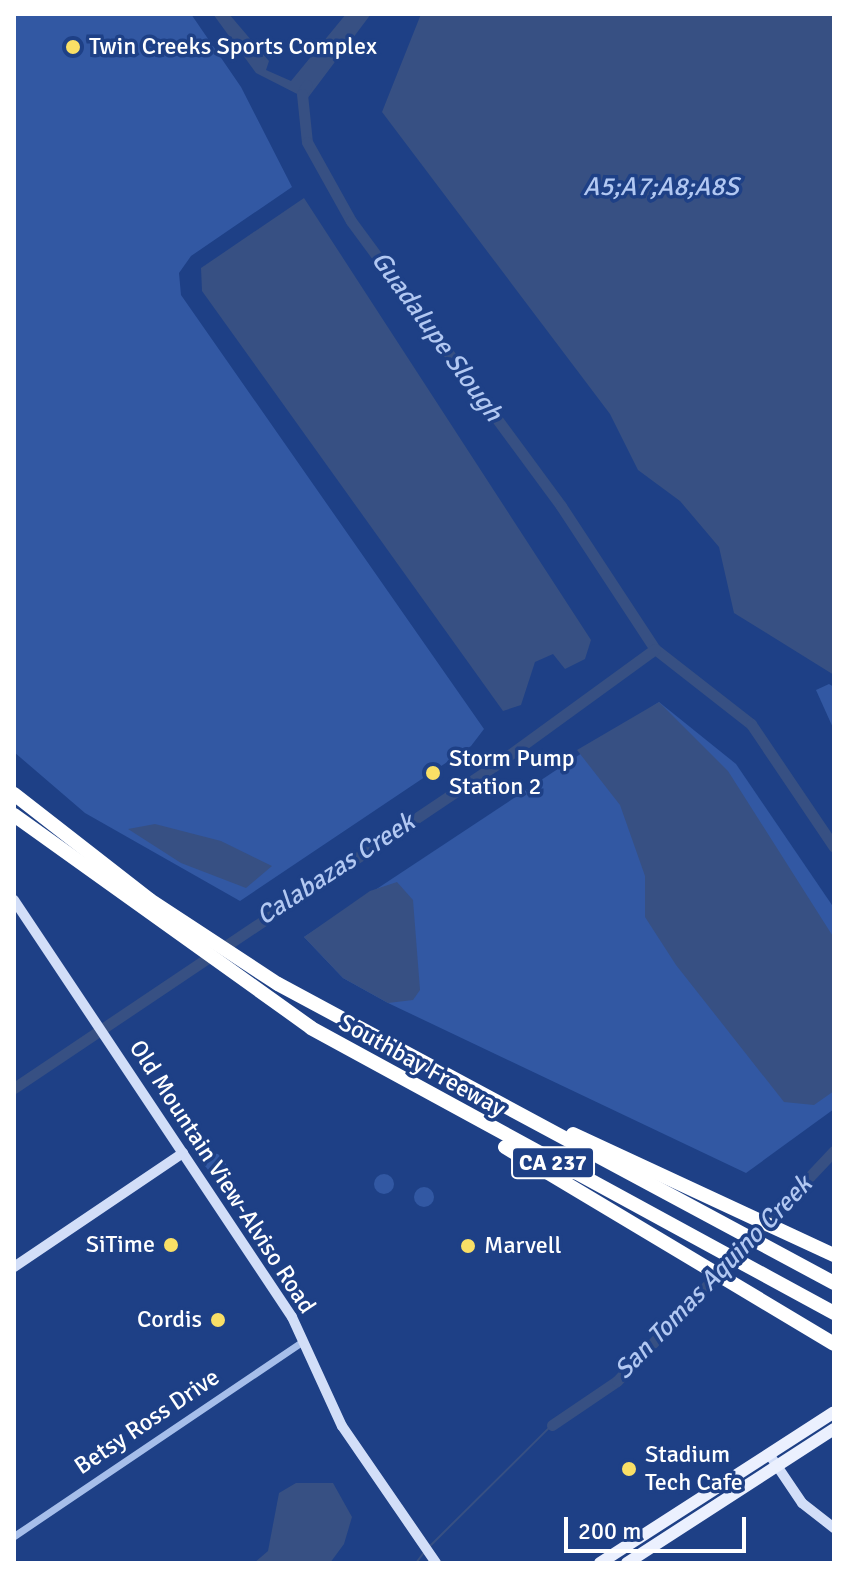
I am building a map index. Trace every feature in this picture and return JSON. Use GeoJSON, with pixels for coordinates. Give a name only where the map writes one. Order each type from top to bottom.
{"type":"FeatureCollection","features":[{"type":"Feature","properties":{"kind":"highway","name":"Southbay Freeway"},"geometry":{"type":"LineString","coordinates":[[14,794],[233,956],[834,1283]]}},
{"type":"Feature","properties":{"kind":"highway","name":"Southbay Freeway"},"geometry":{"type":"LineString","coordinates":[[14,815],[218,966],[407,1085],[834,1313]]}},
{"type":"Feature","properties":{"kind":"highway"},"geometry":{"type":"LineString","coordinates":[[407,1085],[683,1257],[834,1344]]}},
{"type":"Feature","properties":{"kind":"highway"},"geometry":{"type":"LineString","coordinates":[[467,1086],[834,1255]]}},
{"type":"Feature","properties":{"kind":"main road"},"geometry":{"type":"LineString","coordinates":[[600,1563],[834,1412]]}},
{"type":"Feature","properties":{"kind":"main road"},"geometry":{"type":"LineString","coordinates":[[627,1563],[834,1429]]}},
{"type":"Feature","properties":{"kind":"street","name":"Old Mountain View-Alviso Road"},"geometry":{"type":"LineString","coordinates":[[14,900],[183,1153],[303,1341],[342,1426],[436,1563]]}},
{"type":"Feature","properties":{"kind":"street"},"geometry":{"type":"LineString","coordinates":[[14,1267],[183,1153]]}},
{"type":"Feature","properties":{"kind":"street","name":"Betsy Ross Drive"},"geometry":{"type":"LineString","coordinates":[[14,1536],[303,1341]]}},
{"type":"Feature","properties":{"kind":"street"},"geometry":{"type":"LineString","coordinates":[[769,1454],[802,1503],[834,1528]]}},
{"type":"Feature","properties":{"kind":"shaded area"},"geometry":{"type":"Polygon","coordinates":[[[14,14],[191,14],[241,87],[292,187],[191,256],[179,273],[181,295],[484,729],[471,746],[240,901],[85,813],[14,752],[14,14]]]}},
{"type":"Feature","properties":{"kind":"shaded area"},"geometry":{"type":"Polygon","coordinates":[[[829,684],[834,687],[834,730],[816,690],[829,684]]]}},
{"type":"Feature","properties":{"kind":"shaded area"},"geometry":{"type":"Polygon","coordinates":[[[659,702],[736,764],[834,908],[834,1109],[746,1173],[388,1003],[343,978],[304,937],[659,702]]]}},
{"type":"Feature","properties":{"kind":"shaded area"},"geometry":{"type":"Polygon","coordinates":[[[193,1151],[218,1154],[226,1163],[225,1191],[193,1151]]]}},
{"type":"Feature","properties":{"kind":"shaded area"},"geometry":{"type":"Polygon","coordinates":[[[384,1174],[391,1177],[394,1184],[391,1191],[384,1194],[377,1191],[374,1184],[377,1177],[384,1174]]]}},
{"type":"Feature","properties":{"kind":"shaded area"},"geometry":{"type":"Polygon","coordinates":[[[424,1187],[431,1190],[434,1197],[431,1204],[424,1207],[417,1204],[414,1197],[417,1190],[424,1187]]]}},
{"type":"Feature","properties":{"kind":"water"},"geometry":{"type":"Polygon","coordinates":[[[213,14],[229,14],[269,61],[266,70],[291,81],[346,14],[371,14],[307,99],[256,73],[213,14]]]}},
{"type":"Feature","properties":{"kind":"water","name":"A5;A7;A8;A8S"},"geometry":{"type":"Polygon","coordinates":[[[421,14],[834,14],[834,675],[734,613],[719,547],[680,501],[638,470],[610,414],[382,112],[421,14]]]}},
{"type":"Feature","properties":{"kind":"water"},"geometry":{"type":"Polygon","coordinates":[[[304,198],[591,640],[585,659],[565,669],[553,654],[535,662],[521,705],[503,711],[202,291],[201,268],[304,198]]]}},
{"type":"Feature","properties":{"kind":"water"},"geometry":{"type":"Polygon","coordinates":[[[659,702],[728,771],[834,938],[834,1091],[814,1105],[784,1102],[676,965],[645,917],[645,876],[620,805],[577,750],[659,702]]]}},
{"type":"Feature","properties":{"kind":"water"},"geometry":{"type":"Polygon","coordinates":[[[155,824],[221,841],[272,866],[246,888],[181,863],[128,829],[155,824]]]}},
{"type":"Feature","properties":{"kind":"water"},"geometry":{"type":"Polygon","coordinates":[[[397,882],[413,900],[420,990],[413,1000],[388,1003],[343,978],[304,937],[370,891],[397,882]]]}},
{"type":"Feature","properties":{"kind":"water"},"geometry":{"type":"Polygon","coordinates":[[[296,1483],[333,1483],[352,1517],[344,1544],[330,1563],[254,1563],[268,1551],[279,1493],[296,1483]]]}},
{"type":"Feature","properties":{"kind":"waterway","name":"Guadalupe Slough"},"geometry":{"type":"LineString","coordinates":[[307,85],[302,94],[307,142],[351,221],[561,506],[655,649],[751,724],[834,847]]}},
{"type":"Feature","properties":{"kind":"waterway","name":"Calabazas Creek"},"geometry":{"type":"LineString","coordinates":[[14,1088],[494,766],[655,649]]}},
{"type":"Feature","properties":{"kind":"waterway","name":"San Tomas Aquino Creek"},"geometry":{"type":"LineString","coordinates":[[552,1425],[617,1381],[834,1151]]}},
{"type":"Feature","properties":{"kind":"waterway","name":"San Tomas Aquino Creek"},"geometry":{"type":"LineString","coordinates":[[429,1547],[552,1425]]}},
{"type":"Feature","properties":{"kind":"waterway","name":"San Tomas Aquino Creek"},"geometry":{"type":"LineString","coordinates":[[416,1563],[425,1551]]}},
{"type":"Feature","properties":{"kind":"place","name":"Twin Creeks Sports Complex"},"geometry":{"type":"Point","coordinates":[73,47]}},
{"type":"Feature","properties":{"kind":"place","name":"Storm Pump Station 2"},"geometry":{"type":"Point","coordinates":[433,773]}},
{"type":"Feature","properties":{"kind":"place","name":"SiTime"},"geometry":{"type":"Point","coordinates":[171,1245]}},
{"type":"Feature","properties":{"kind":"place","name":"Marvell"},"geometry":{"type":"Point","coordinates":[468,1246]}},
{"type":"Feature","properties":{"kind":"place","name":"Cordis"},"geometry":{"type":"Point","coordinates":[218,1320]}},
{"type":"Feature","properties":{"kind":"place","name":"Stadium Tech Cafe"},"geometry":{"type":"Point","coordinates":[629,1469]}}]}
